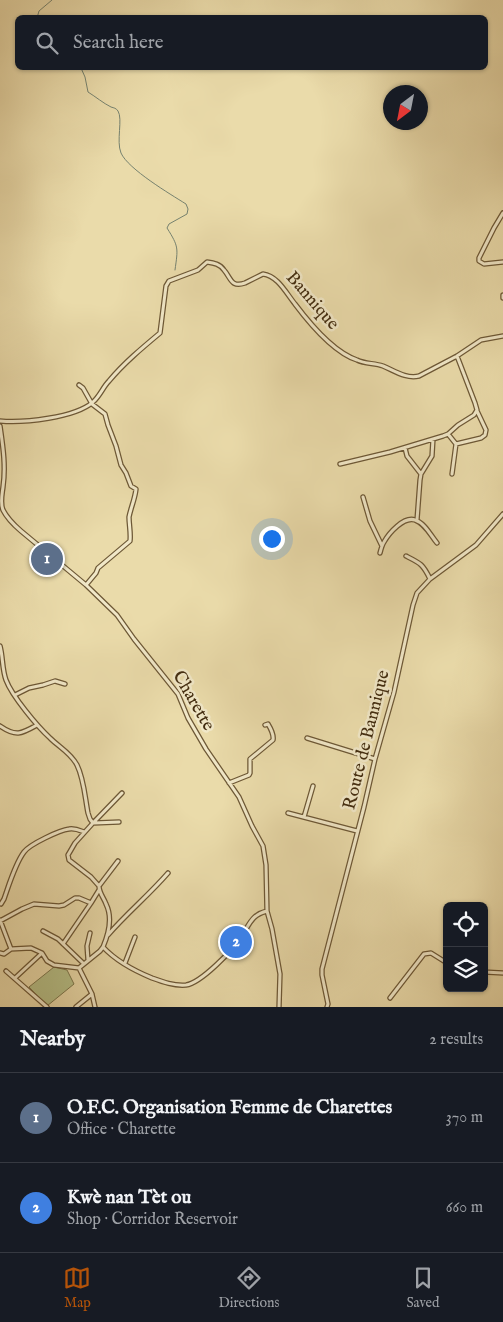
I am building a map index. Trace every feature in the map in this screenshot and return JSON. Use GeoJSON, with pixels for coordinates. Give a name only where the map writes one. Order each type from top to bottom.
{"type":"FeatureCollection","features":[{"type":"Feature","properties":{"kind":"street"},"geometry":{"type":"LineString","coordinates":[[503,214],[479,258],[479,261],[484,264],[503,262]]}},
{"type":"Feature","properties":{"kind":"street","name":"Bannique"},"geometry":{"type":"LineString","coordinates":[[92,404],[108,382],[134,355],[160,334],[166,286],[169,281],[198,270],[207,262],[215,263],[223,269],[228,279],[238,284],[263,274],[272,277],[307,320],[340,351],[354,360],[382,366],[401,375],[415,377],[457,356],[481,340],[503,336]]}},
{"type":"Feature","properties":{"kind":"street"},"geometry":{"type":"LineString","coordinates":[[456,444],[482,438],[486,430],[457,356]]}},
{"type":"Feature","properties":{"kind":"street"},"geometry":{"type":"LineString","coordinates":[[79,385],[83,388],[92,404],[105,414],[122,465],[131,486],[136,489],[130,516],[130,541],[98,568],[86,585]]}},
{"type":"Feature","properties":{"kind":"street"},"geometry":{"type":"LineString","coordinates":[[0,421],[42,420],[72,413],[92,404]]}},
{"type":"Feature","properties":{"kind":"street"},"geometry":{"type":"LineString","coordinates":[[340,464],[405,448],[448,434],[474,415],[477,410]]}},
{"type":"Feature","properties":{"kind":"street","name":"Charette"},"geometry":{"type":"LineString","coordinates":[[0,426],[5,475],[1,505],[3,510],[12,523],[86,585],[118,615],[134,639],[178,694],[197,734],[239,797],[263,846],[266,865],[267,911],[280,974],[279,1007]]}},
{"type":"Feature","properties":{"kind":"street"},"geometry":{"type":"LineString","coordinates":[[448,434],[456,444],[452,474]]}},
{"type":"Feature","properties":{"kind":"street"},"geometry":{"type":"LineString","coordinates":[[417,520],[421,474],[432,456],[433,439]]}},
{"type":"Feature","properties":{"kind":"street"},"geometry":{"type":"LineString","coordinates":[[405,448],[406,456],[421,474]]}},
{"type":"Feature","properties":{"kind":"street"},"geometry":{"type":"LineString","coordinates":[[363,497],[370,521],[382,546]]}},
{"type":"Feature","properties":{"kind":"street","name":"Route de Bannique"},"geometry":{"type":"LineString","coordinates":[[328,1006],[322,969],[375,758],[394,692],[417,593],[430,579],[476,545],[503,514]]}},
{"type":"Feature","properties":{"kind":"street"},"geometry":{"type":"LineString","coordinates":[[380,553],[385,540],[399,525],[412,519],[424,525],[437,543]]}},
{"type":"Feature","properties":{"kind":"street"},"geometry":{"type":"LineString","coordinates":[[408,557],[425,568],[430,579]]}},
{"type":"Feature","properties":{"kind":"street"},"geometry":{"type":"LineString","coordinates":[[0,646],[6,681],[37,725],[51,740],[71,756],[77,764],[88,813],[93,823]]}},
{"type":"Feature","properties":{"kind":"street"},"geometry":{"type":"LineString","coordinates":[[15,694],[29,688],[55,682],[66,684]]}},
{"type":"Feature","properties":{"kind":"street"},"geometry":{"type":"LineString","coordinates":[[0,726],[17,734],[37,725]]}},
{"type":"Feature","properties":{"kind":"street"},"geometry":{"type":"LineString","coordinates":[[229,783],[249,775],[250,759],[273,740],[273,734],[269,726],[266,725]]}},
{"type":"Feature","properties":{"kind":"street"},"geometry":{"type":"LineString","coordinates":[[307,738],[375,758]]}},
{"type":"Feature","properties":{"kind":"street"},"geometry":{"type":"LineString","coordinates":[[304,817],[312,786]]}},
{"type":"Feature","properties":{"kind":"street"},"geometry":{"type":"LineString","coordinates":[[0,953],[4,954],[11,949],[31,948],[42,953],[47,961],[54,965],[79,968],[104,947],[110,927],[109,911],[99,888],[91,877],[69,860],[68,855],[74,843],[122,794]]}},
{"type":"Feature","properties":{"kind":"street"},"geometry":{"type":"LineString","coordinates":[[288,814],[358,831]]}},
{"type":"Feature","properties":{"kind":"street"},"geometry":{"type":"LineString","coordinates":[[93,823],[119,822]]}},
{"type":"Feature","properties":{"kind":"street"},"geometry":{"type":"LineString","coordinates":[[0,904],[4,899],[24,851],[36,842],[65,829],[76,829],[84,832]]}},
{"type":"Feature","properties":{"kind":"street"},"geometry":{"type":"LineString","coordinates":[[63,944],[118,861]]}},
{"type":"Feature","properties":{"kind":"street"},"geometry":{"type":"LineString","coordinates":[[108,936],[131,910],[154,890],[168,874]]}},
{"type":"Feature","properties":{"kind":"street"},"geometry":{"type":"LineString","coordinates":[[11,949],[0,921],[22,908],[34,904],[59,906],[75,898],[91,903]]}},
{"type":"Feature","properties":{"kind":"street"},"geometry":{"type":"LineString","coordinates":[[104,947],[111,955],[138,972],[170,984],[187,985],[201,978],[222,960],[240,939],[253,918],[258,913],[267,911]]}},
{"type":"Feature","properties":{"kind":"street"},"geometry":{"type":"LineString","coordinates":[[43,931],[58,939],[84,964]]}},
{"type":"Feature","properties":{"kind":"street"},"geometry":{"type":"LineString","coordinates":[[89,960],[88,946],[90,933]]}},
{"type":"Feature","properties":{"kind":"street"},"geometry":{"type":"LineString","coordinates":[[125,963],[135,936]]}},
{"type":"Feature","properties":{"kind":"street"},"geometry":{"type":"LineString","coordinates":[[15,978],[42,953]]}},
{"type":"Feature","properties":{"kind":"street"},"geometry":{"type":"LineString","coordinates":[[390,998],[424,954],[431,953],[443,960]]}},
{"type":"Feature","properties":{"kind":"street"},"geometry":{"type":"LineString","coordinates":[[79,968],[92,994],[95,1007]]}},
{"type":"Feature","properties":{"kind":"street"},"geometry":{"type":"LineString","coordinates":[[6,971],[47,1007]]}},
{"type":"Feature","properties":{"kind":"street"},"geometry":{"type":"LineString","coordinates":[[488,972],[503,973]]}},
{"type":"Feature","properties":{"kind":"street"},"geometry":{"type":"LineString","coordinates":[[76,1007],[92,994]]}},
{"type":"Feature","properties":{"kind":"green space"},"geometry":{"type":"Polygon","coordinates":[[[54,967],[67,970],[74,984],[47,1006],[29,987],[54,967]]]}},
{"type":"Feature","properties":{"kind":"waterway"},"geometry":{"type":"LineString","coordinates":[[38,15],[39,11],[52,0]]}},
{"type":"Feature","properties":{"kind":"waterway"},"geometry":{"type":"LineString","coordinates":[[82,70],[88,92],[118,111],[120,119],[120,148],[125,159],[150,181],[186,204],[187,214],[169,224],[167,228],[177,248],[175,270]]}},
{"type":"Feature","properties":{"kind":"place","name":"O.F.C. Organisation Femme de Charettes"},"geometry":{"type":"Point","coordinates":[47,559]}},
{"type":"Feature","properties":{"kind":"place","name":"Kwè nan Tèt ou"},"geometry":{"type":"Point","coordinates":[236,942]}}]}
